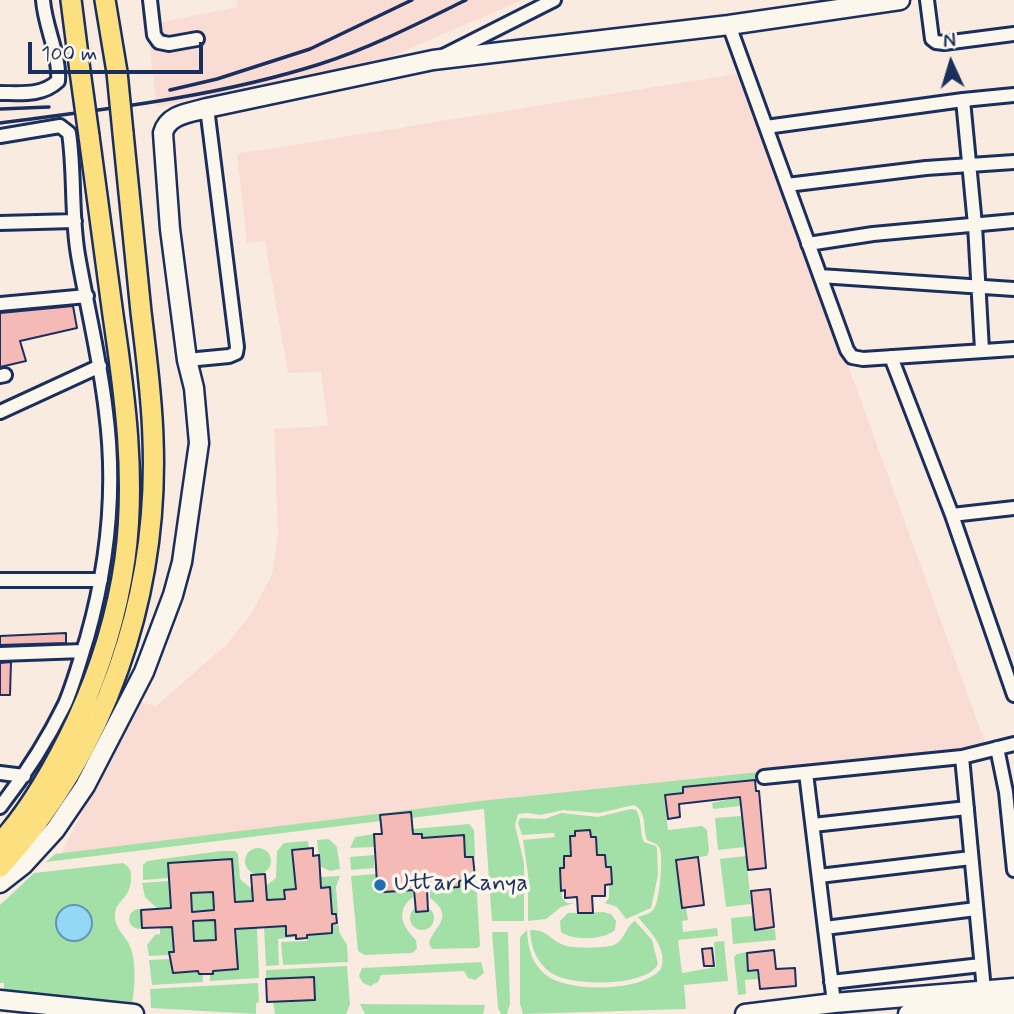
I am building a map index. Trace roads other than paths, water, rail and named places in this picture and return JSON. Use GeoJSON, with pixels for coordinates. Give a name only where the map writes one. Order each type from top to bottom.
{"type":"FeatureCollection","features":[{"type":"Feature","properties":{"kind":"main road"},"geometry":{"type":"LineString","coordinates":[[0,843],[55,764],[84,705],[113,622],[125,557],[130,477],[128,439],[71,0]]}},
{"type":"Feature","properties":{"kind":"main road"},"geometry":{"type":"LineString","coordinates":[[0,867],[48,808],[88,741],[116,677],[143,583],[152,510],[153,439],[117,72],[105,0]]}},
{"type":"Feature","properties":{"kind":"street"},"geometry":{"type":"LineString","coordinates":[[0,93],[49,89],[58,81],[59,68],[43,0]]}},
{"type":"Feature","properties":{"kind":"street"},"geometry":{"type":"LineString","coordinates":[[150,0],[154,35],[159,42],[169,44],[197,39]]}},
{"type":"Feature","properties":{"kind":"street"},"geometry":{"type":"LineString","coordinates":[[433,60],[554,0]]}},
{"type":"Feature","properties":{"kind":"street"},"geometry":{"type":"LineString","coordinates":[[0,883],[23,864],[55,830],[85,786],[144,672],[178,578],[198,462],[199,426],[187,360],[170,229],[163,133],[165,124],[174,118],[207,108],[433,60],[729,25],[900,0]]}},
{"type":"Feature","properties":{"kind":"street"},"geometry":{"type":"LineString","coordinates":[[927,0],[932,38],[936,42],[944,44],[1014,34]]}},
{"type":"Feature","properties":{"kind":"street"},"geometry":{"type":"LineString","coordinates":[[729,25],[852,357],[863,359],[1014,349]]}},
{"type":"Feature","properties":{"kind":"street"},"geometry":{"type":"LineString","coordinates":[[766,127],[1014,95]]}},
{"type":"Feature","properties":{"kind":"street"},"geometry":{"type":"LineString","coordinates":[[963,100],[975,225],[982,350]]}},
{"type":"Feature","properties":{"kind":"street"},"geometry":{"type":"LineString","coordinates":[[187,360],[229,356],[236,353],[237,347],[207,108]]}},
{"type":"Feature","properties":{"kind":"street"},"geometry":{"type":"LineString","coordinates":[[0,136],[60,126],[67,130],[70,136],[78,254],[100,366],[107,423],[110,488],[108,538],[101,580],[83,650],[66,701],[24,776],[0,807]]}},
{"type":"Feature","properties":{"kind":"street"},"geometry":{"type":"LineString","coordinates":[[788,185],[926,168],[1014,162]]}},
{"type":"Feature","properties":{"kind":"street"},"geometry":{"type":"LineString","coordinates":[[0,223],[75,220]]}},
{"type":"Feature","properties":{"kind":"street"},"geometry":{"type":"LineString","coordinates":[[808,244],[873,234],[1014,221]]}},
{"type":"Feature","properties":{"kind":"street"},"geometry":{"type":"LineString","coordinates":[[820,275],[1014,289]]}},
{"type":"Feature","properties":{"kind":"street"},"geometry":{"type":"LineString","coordinates":[[0,303],[88,296]]}},
{"type":"Feature","properties":{"kind":"street"},"geometry":{"type":"LineString","coordinates":[[891,357],[952,515],[1014,695]]}},
{"type":"Feature","properties":{"kind":"street"},"geometry":{"type":"LineString","coordinates":[[0,412],[100,366]]}},
{"type":"Feature","properties":{"kind":"street"},"geometry":{"type":"LineString","coordinates":[[952,515],[1014,508]]}},
{"type":"Feature","properties":{"kind":"street"},"geometry":{"type":"LineString","coordinates":[[0,580],[101,580]]}},
{"type":"Feature","properties":{"kind":"street"},"geometry":{"type":"LineString","coordinates":[[0,654],[83,650]]}},
{"type":"Feature","properties":{"kind":"street"},"geometry":{"type":"LineString","coordinates":[[764,777],[962,757],[1014,744]]}},
{"type":"Feature","properties":{"kind":"street"},"geometry":{"type":"LineString","coordinates":[[998,748],[1006,792],[1014,870]]}},
{"type":"Feature","properties":{"kind":"street"},"geometry":{"type":"LineString","coordinates":[[962,757],[984,990]]}},
{"type":"Feature","properties":{"kind":"street"},"geometry":{"type":"LineString","coordinates":[[0,773],[24,776]]}},
{"type":"Feature","properties":{"kind":"street"},"geometry":{"type":"LineString","coordinates":[[806,773],[834,1003]]}},
{"type":"Feature","properties":{"kind":"street"},"geometry":{"type":"LineString","coordinates":[[813,825],[967,808]]}},
{"type":"Feature","properties":{"kind":"street"},"geometry":{"type":"LineString","coordinates":[[819,876],[971,858]]}},
{"type":"Feature","properties":{"kind":"street"},"geometry":{"type":"LineString","coordinates":[[825,928],[976,909]]}},
{"type":"Feature","properties":{"kind":"street"},"geometry":{"type":"LineString","coordinates":[[831,982],[981,965]]}},
{"type":"Feature","properties":{"kind":"street"},"geometry":{"type":"LineString","coordinates":[[745,1014],[834,1003],[1014,988]]}},
{"type":"Feature","properties":{"kind":"street"},"geometry":{"type":"LineString","coordinates":[[0,1000],[135,1014]]}},
{"type":"Feature","properties":{"kind":"street"},"geometry":{"type":"LineString","coordinates":[[908,1014],[1014,1005]]}},
{"type":"Feature","properties":{"kind":"water"},"geometry":{"type":"Polygon","coordinates":[[[74,905],[87,910],[92,923],[87,936],[74,941],[61,936],[56,923],[61,910],[74,905]]]}},
{"type":"Feature","properties":{"kind":"railway"},"geometry":{"type":"LineString","coordinates":[[170,90],[217,79],[310,49],[412,0]]}},
{"type":"Feature","properties":{"kind":"railway"},"geometry":{"type":"LineString","coordinates":[[0,123],[162,101],[281,75],[357,50],[466,0]]}},
{"type":"Feature","properties":{"kind":"railway"},"geometry":{"type":"LineString","coordinates":[[0,109],[49,107]]}},
{"type":"Feature","properties":{"kind":"place","name":"Uttar Kanya"},"geometry":{"type":"Point","coordinates":[380,885]}}]}
